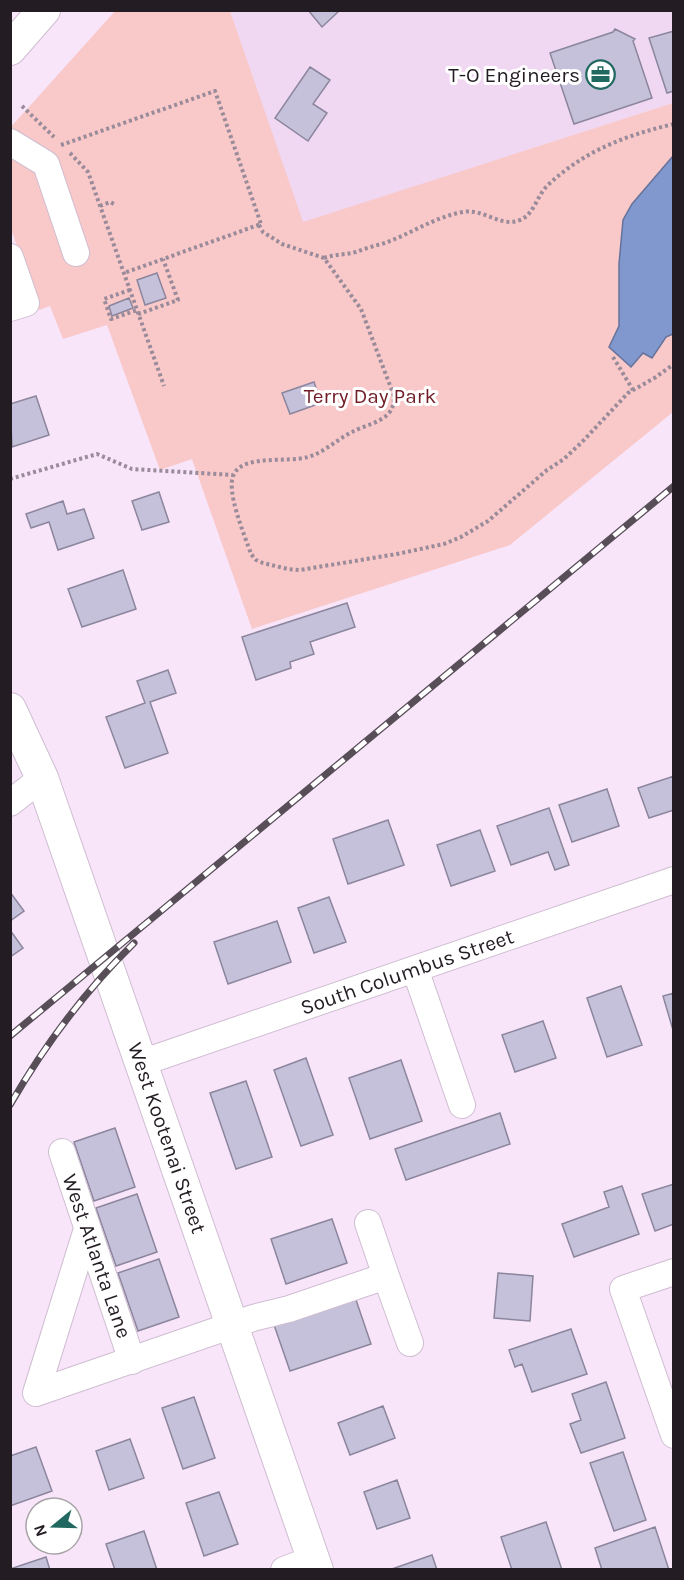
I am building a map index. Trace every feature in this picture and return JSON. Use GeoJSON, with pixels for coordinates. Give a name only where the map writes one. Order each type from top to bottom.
{"type":"FeatureCollection","features":[{"type":"Feature","properties":{"kind":"main road"},"geometry":{"type":"LineString","coordinates":[[10,50],[44,10]]}},
{"type":"Feature","properties":{"kind":"main road","name":"West Kootenai Street"},"geometry":{"type":"LineString","coordinates":[[10,709],[42,778],[315,1564]]}},
{"type":"Feature","properties":{"kind":"street"},"geometry":{"type":"LineString","coordinates":[[10,142],[46,164],[76,253]]}},
{"type":"Feature","properties":{"kind":"street"},"geometry":{"type":"LineString","coordinates":[[10,257],[27,303],[10,308]]}},
{"type":"Feature","properties":{"kind":"street"},"geometry":{"type":"LineString","coordinates":[[10,803],[42,778]]}},
{"type":"Feature","properties":{"kind":"street","name":"South Columbus Street"},"geometry":{"type":"LineString","coordinates":[[141,1063],[674,880]]}},
{"type":"Feature","properties":{"kind":"street"},"geometry":{"type":"LineString","coordinates":[[415,969],[462,1104]]}},
{"type":"Feature","properties":{"kind":"street","name":"West Atlanta Lane"},"geometry":{"type":"LineString","coordinates":[[62,1152],[132,1360]]}},
{"type":"Feature","properties":{"kind":"street"},"geometry":{"type":"LineString","coordinates":[[368,1223],[410,1343]]}},
{"type":"Feature","properties":{"kind":"street"},"geometry":{"type":"LineString","coordinates":[[87,1228],[36,1393],[232,1325],[289,1309],[386,1276]]}},
{"type":"Feature","properties":{"kind":"street"},"geometry":{"type":"LineString","coordinates":[[674,1272],[623,1289],[674,1436]]}},
{"type":"Feature","properties":{"kind":"street"},"geometry":{"type":"LineString","coordinates":[[284,1569],[315,1564]]}},
{"type":"Feature","properties":{"kind":"path"},"geometry":{"type":"LineString","coordinates":[[61,145],[215,91],[263,232],[282,244],[324,258],[362,309],[394,396],[391,410],[381,419],[351,432],[316,455],[295,460],[247,463],[238,468],[233,475],[231,486],[251,554],[256,560],[300,570],[397,554],[444,544],[461,537],[488,521],[570,453],[633,390],[674,364]]}},
{"type":"Feature","properties":{"kind":"path"},"geometry":{"type":"LineString","coordinates":[[22,106],[88,172],[164,386]]}},
{"type":"Feature","properties":{"kind":"path"},"geometry":{"type":"LineString","coordinates":[[324,258],[383,243],[428,223],[461,212],[478,212],[501,221],[518,222],[525,218],[548,185],[595,151],[628,136],[674,124]]}},
{"type":"Feature","properties":{"kind":"path"},"geometry":{"type":"LineString","coordinates":[[100,206],[112,201]]}},
{"type":"Feature","properties":{"kind":"path"},"geometry":{"type":"LineString","coordinates":[[124,273],[259,225]]}},
{"type":"Feature","properties":{"kind":"path"},"geometry":{"type":"LineString","coordinates":[[130,290],[104,299],[111,319],[177,300],[163,259]]}},
{"type":"Feature","properties":{"kind":"path"},"geometry":{"type":"LineString","coordinates":[[613,357],[633,390]]}},
{"type":"Feature","properties":{"kind":"path"},"geometry":{"type":"LineString","coordinates":[[10,479],[97,454],[132,469],[233,475]]}},
{"type":"Feature","properties":{"kind":"shaded area"},"geometry":{"type":"Polygon","coordinates":[[[230,11],[673,11],[673,103],[302,223],[230,11]]]}},
{"type":"Feature","properties":{"kind":"green space","name":"Terry Day Park"},"geometry":{"type":"Polygon","coordinates":[[[116,10],[230,11],[303,222],[673,103],[673,412],[510,545],[252,629],[192,459],[160,470],[107,325],[63,339],[50,306],[39,310],[11,229],[10,128],[116,10]]]}},
{"type":"Feature","properties":{"kind":"water"},"geometry":{"type":"Polygon","coordinates":[[[673,156],[673,334],[666,337],[652,358],[643,353],[631,367],[609,347],[619,326],[619,264],[623,220],[632,204],[673,156]]]}},
{"type":"Feature","properties":{"kind":"building"},"geometry":{"type":"Polygon","coordinates":[[[308,10],[340,10],[322,27],[308,10]]]}},
{"type":"Feature","properties":{"kind":"building","name":"T-O Engineers"},"geometry":{"type":"Polygon","coordinates":[[[615,29],[635,39],[633,41],[652,98],[574,124],[550,53],[613,32],[615,29]]]}},
{"type":"Feature","properties":{"kind":"building"},"geometry":{"type":"Polygon","coordinates":[[[674,31],[674,91],[667,93],[649,38],[674,31]]]}},
{"type":"Feature","properties":{"kind":"building"},"geometry":{"type":"Polygon","coordinates":[[[310,67],[330,80],[313,104],[327,113],[308,141],[275,118],[310,67]]]}},
{"type":"Feature","properties":{"kind":"building"},"geometry":{"type":"Polygon","coordinates":[[[157,273],[166,298],[145,305],[137,280],[157,273]]]}},
{"type":"Feature","properties":{"kind":"building"},"geometry":{"type":"Polygon","coordinates":[[[129,298],[133,308],[112,316],[109,306],[129,298]]]}},
{"type":"Feature","properties":{"kind":"building"},"geometry":{"type":"Polygon","coordinates":[[[314,382],[321,403],[290,414],[282,393],[314,382]]]}},
{"type":"Feature","properties":{"kind":"building"},"geometry":{"type":"Polygon","coordinates":[[[36,396],[49,435],[12,447],[10,404],[36,396]]]}},
{"type":"Feature","properties":{"kind":"building"},"geometry":{"type":"Polygon","coordinates":[[[159,492],[169,522],[142,530],[132,501],[159,492]]]}},
{"type":"Feature","properties":{"kind":"building"},"geometry":{"type":"Polygon","coordinates":[[[63,501],[67,514],[84,509],[94,538],[58,550],[49,522],[31,528],[26,514],[63,501]]]}},
{"type":"Feature","properties":{"kind":"building"},"geometry":{"type":"Polygon","coordinates":[[[123,570],[136,609],[82,627],[68,589],[123,570]]]}},
{"type":"Feature","properties":{"kind":"building"},"geometry":{"type":"Polygon","coordinates":[[[347,603],[355,627],[310,642],[314,654],[290,662],[291,668],[256,680],[242,637],[347,603]]]}},
{"type":"Feature","properties":{"kind":"building"},"geometry":{"type":"Polygon","coordinates":[[[168,670],[176,693],[150,702],[168,753],[125,768],[106,717],[145,703],[137,681],[168,670]]]}},
{"type":"Feature","properties":{"kind":"building"},"geometry":{"type":"Polygon","coordinates":[[[674,776],[674,810],[649,818],[638,788],[674,776]]]}},
{"type":"Feature","properties":{"kind":"building"},"geometry":{"type":"Polygon","coordinates":[[[607,789],[619,826],[572,842],[559,805],[607,789]]]}},
{"type":"Feature","properties":{"kind":"building"},"geometry":{"type":"Polygon","coordinates":[[[549,808],[569,865],[555,870],[548,852],[511,865],[497,826],[549,808]]]}},
{"type":"Feature","properties":{"kind":"building"},"geometry":{"type":"Polygon","coordinates":[[[388,820],[404,865],[348,884],[333,839],[388,820]]]}},
{"type":"Feature","properties":{"kind":"building"},"geometry":{"type":"Polygon","coordinates":[[[480,830],[495,871],[451,886],[437,845],[480,830]]]}},
{"type":"Feature","properties":{"kind":"building"},"geometry":{"type":"Polygon","coordinates":[[[10,892],[24,911],[10,921],[10,892]]]}},
{"type":"Feature","properties":{"kind":"building"},"geometry":{"type":"Polygon","coordinates":[[[329,897],[346,942],[314,953],[298,908],[329,897]]]}},
{"type":"Feature","properties":{"kind":"building"},"geometry":{"type":"Polygon","coordinates":[[[277,921],[291,962],[228,984],[214,942],[277,921]]]}},
{"type":"Feature","properties":{"kind":"building"},"geometry":{"type":"Polygon","coordinates":[[[10,930],[23,948],[10,957],[10,930]]]}},
{"type":"Feature","properties":{"kind":"building"},"geometry":{"type":"Polygon","coordinates":[[[621,986],[642,1045],[607,1057],[587,998],[621,986]]]}},
{"type":"Feature","properties":{"kind":"building"},"geometry":{"type":"Polygon","coordinates":[[[674,993],[674,1029],[673,1030],[663,996],[674,993]]]}},
{"type":"Feature","properties":{"kind":"building"},"geometry":{"type":"Polygon","coordinates":[[[543,1021],[556,1058],[515,1072],[502,1035],[543,1021]]]}},
{"type":"Feature","properties":{"kind":"building"},"geometry":{"type":"Polygon","coordinates":[[[306,1058],[333,1135],[301,1146],[274,1070],[306,1058]]]}},
{"type":"Feature","properties":{"kind":"building"},"geometry":{"type":"Polygon","coordinates":[[[401,1060],[422,1121],[370,1139],[349,1078],[401,1060]]]}},
{"type":"Feature","properties":{"kind":"building"},"geometry":{"type":"Polygon","coordinates":[[[246,1081],[272,1157],[236,1169],[210,1093],[246,1081]]]}},
{"type":"Feature","properties":{"kind":"building"},"geometry":{"type":"Polygon","coordinates":[[[500,1113],[510,1144],[406,1180],[395,1149],[500,1113]]]}},
{"type":"Feature","properties":{"kind":"building"},"geometry":{"type":"Polygon","coordinates":[[[115,1128],[135,1187],[94,1201],[74,1142],[115,1128]]]}},
{"type":"Feature","properties":{"kind":"building"},"geometry":{"type":"Polygon","coordinates":[[[674,1184],[674,1224],[655,1231],[642,1194],[674,1184]]]}},
{"type":"Feature","properties":{"kind":"building"},"geometry":{"type":"Polygon","coordinates":[[[622,1186],[639,1234],[574,1257],[562,1224],[609,1207],[604,1192],[622,1186]]]}},
{"type":"Feature","properties":{"kind":"building"},"geometry":{"type":"Polygon","coordinates":[[[137,1194],[157,1252],[116,1266],[96,1208],[137,1194]]]}},
{"type":"Feature","properties":{"kind":"building"},"geometry":{"type":"Polygon","coordinates":[[[332,1219],[347,1263],[286,1284],[271,1239],[332,1219]]]}},
{"type":"Feature","properties":{"kind":"building"},"geometry":{"type":"Polygon","coordinates":[[[159,1259],[179,1317],[138,1331],[118,1273],[159,1259]]]}},
{"type":"Feature","properties":{"kind":"building"},"geometry":{"type":"Polygon","coordinates":[[[498,1273],[533,1276],[530,1321],[494,1318],[498,1273]]]}},
{"type":"Feature","properties":{"kind":"building"},"geometry":{"type":"Polygon","coordinates":[[[354,1294],[371,1344],[290,1371],[273,1322],[354,1294]]]}},
{"type":"Feature","properties":{"kind":"building"},"geometry":{"type":"Polygon","coordinates":[[[571,1329],[587,1374],[532,1392],[522,1364],[515,1367],[509,1350],[571,1329]]]}},
{"type":"Feature","properties":{"kind":"building"},"geometry":{"type":"Polygon","coordinates":[[[606,1382],[625,1438],[581,1453],[570,1424],[581,1420],[572,1394],[606,1382]]]}},
{"type":"Feature","properties":{"kind":"building"},"geometry":{"type":"Polygon","coordinates":[[[194,1397],[215,1458],[183,1469],[162,1408],[194,1397]]]}},
{"type":"Feature","properties":{"kind":"building"},"geometry":{"type":"Polygon","coordinates":[[[383,1406],[395,1438],[350,1455],[338,1423],[383,1406]]]}},
{"type":"Feature","properties":{"kind":"building"},"geometry":{"type":"Polygon","coordinates":[[[130,1439],[144,1478],[109,1490],[96,1451],[130,1439]]]}},
{"type":"Feature","properties":{"kind":"building"},"geometry":{"type":"Polygon","coordinates":[[[36,1447],[52,1491],[38,1496],[24,1496],[24,1501],[10,1506],[10,1456],[36,1447]]]}},
{"type":"Feature","properties":{"kind":"building"},"geometry":{"type":"Polygon","coordinates":[[[623,1452],[646,1520],[614,1531],[590,1463],[623,1452]]]}},
{"type":"Feature","properties":{"kind":"building"},"geometry":{"type":"Polygon","coordinates":[[[397,1480],[410,1518],[377,1529],[364,1492],[397,1480]]]}},
{"type":"Feature","properties":{"kind":"building"},"geometry":{"type":"Polygon","coordinates":[[[219,1492],[238,1544],[204,1556],[186,1503],[219,1492]]]}},
{"type":"Feature","properties":{"kind":"building"},"geometry":{"type":"Polygon","coordinates":[[[546,1522],[562,1570],[512,1570],[501,1537],[546,1522]]]}},
{"type":"Feature","properties":{"kind":"building"},"geometry":{"type":"Polygon","coordinates":[[[655,1527],[669,1570],[602,1570],[595,1548],[655,1527]]]}},
{"type":"Feature","properties":{"kind":"building"},"geometry":{"type":"Polygon","coordinates":[[[144,1531],[157,1570],[115,1570],[106,1544],[144,1531]]]}},
{"type":"Feature","properties":{"kind":"building"},"geometry":{"type":"Polygon","coordinates":[[[432,1555],[437,1570],[389,1570],[432,1555]]]}},
{"type":"Feature","properties":{"kind":"building"},"geometry":{"type":"Polygon","coordinates":[[[46,1557],[50,1570],[10,1570],[10,1569],[46,1557]]]}},
{"type":"Feature","properties":{"kind":"railway"},"geometry":{"type":"LineString","coordinates":[[10,1036],[674,486]]}},
{"type":"Feature","properties":{"kind":"railway"},"geometry":{"type":"LineString","coordinates":[[10,1105],[37,1061],[67,1020],[99,980],[134,943]]}},
{"type":"Feature","properties":{"kind":"place","name":"T-O Engineers"},"geometry":{"type":"Point","coordinates":[601,75]}}]}
